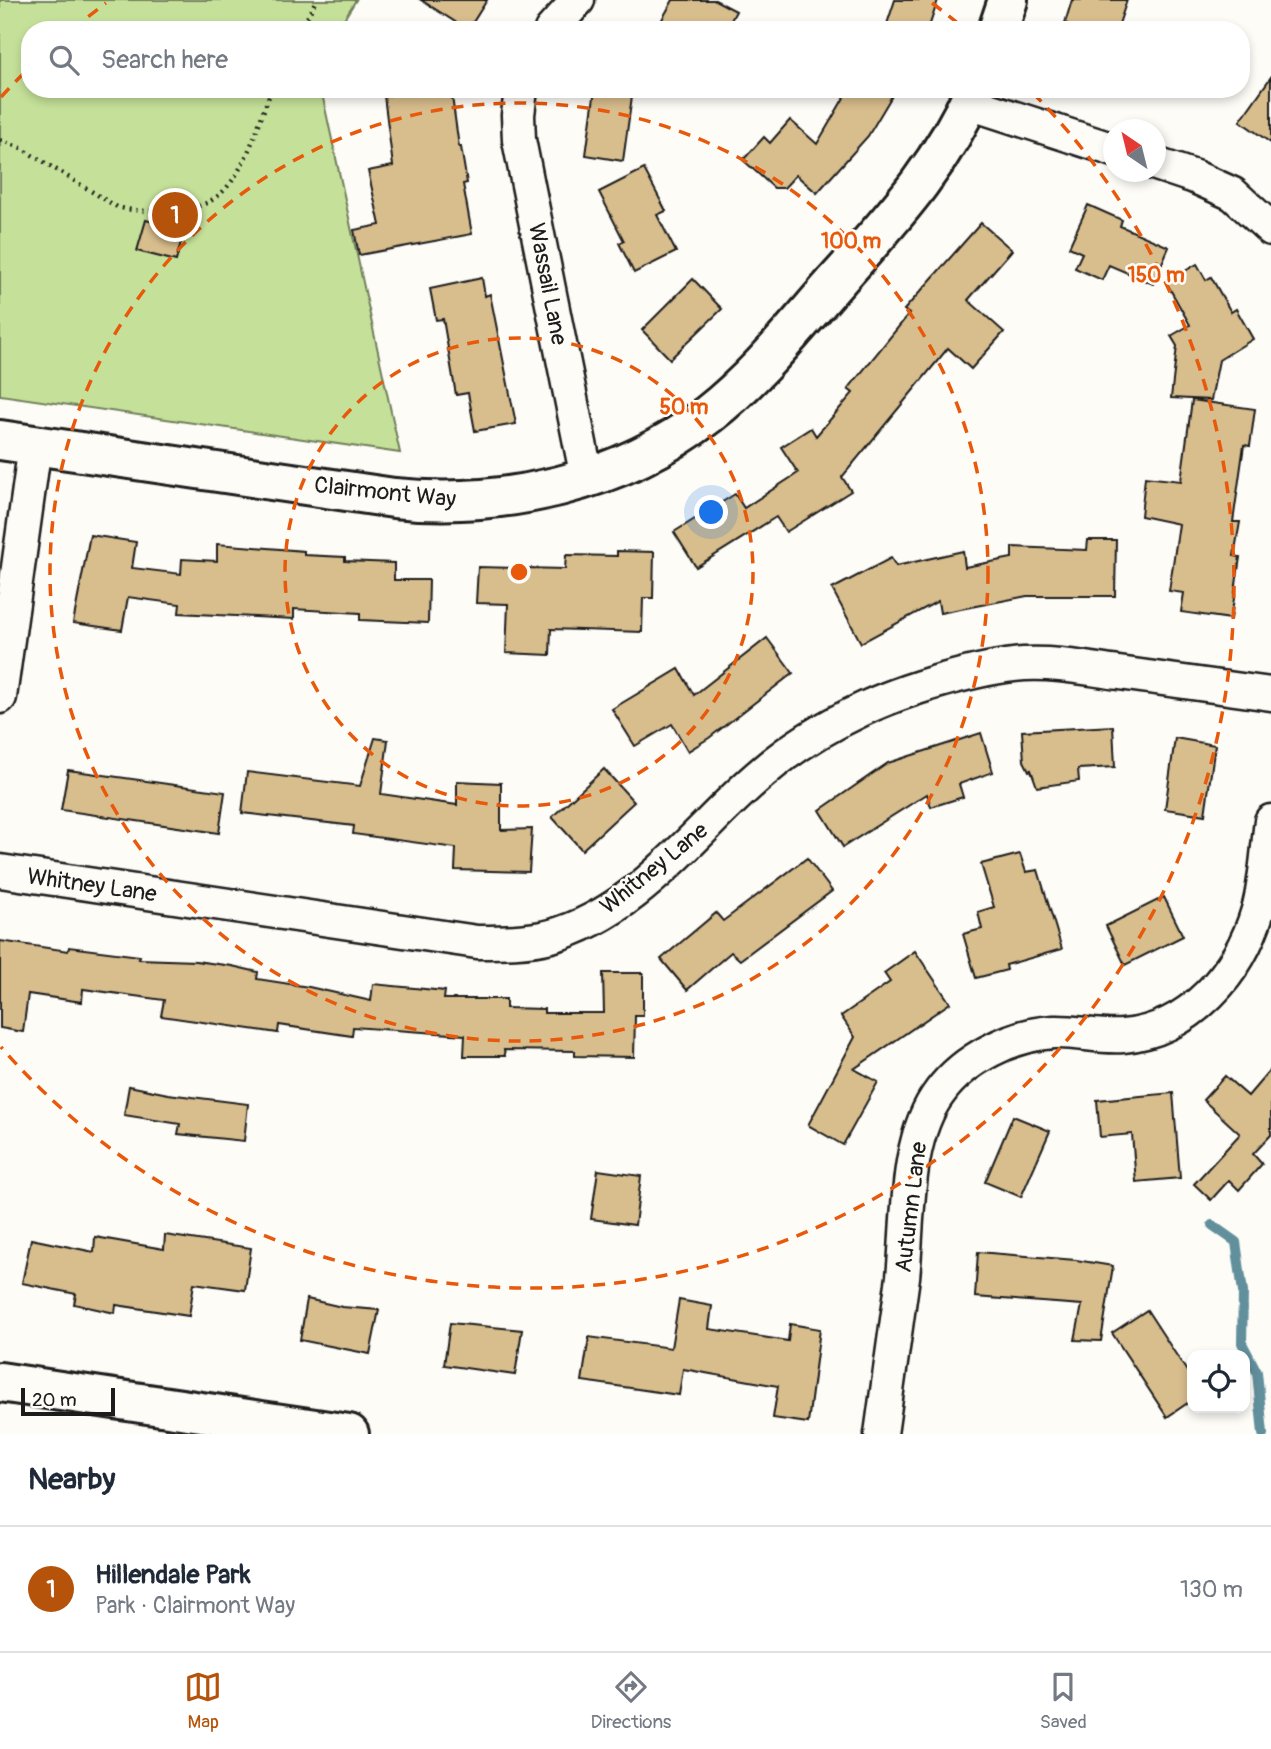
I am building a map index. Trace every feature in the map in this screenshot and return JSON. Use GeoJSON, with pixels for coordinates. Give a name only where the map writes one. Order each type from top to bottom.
{"type":"FeatureCollection","features":[{"type":"Feature","properties":{"kind":"street"},"geometry":{"type":"LineString","coordinates":[[559,21],[578,0]]}},
{"type":"Feature","properties":{"kind":"street"},"geometry":{"type":"LineString","coordinates":[[1001,21],[1008,0]]}},
{"type":"Feature","properties":{"kind":"street","name":"Wassail Lane"},"geometry":{"type":"LineString","coordinates":[[520,98],[517,115],[519,140],[587,478]]}},
{"type":"Feature","properties":{"kind":"street","name":"Clairmont Way"},"geometry":{"type":"LineString","coordinates":[[17,442],[436,502],[522,494],[587,478],[629,462],[672,440],[709,414],[754,375],[912,197],[949,142],[971,98]]}},
{"type":"Feature","properties":{"kind":"street"},"geometry":{"type":"LineString","coordinates":[[977,98],[1103,146]]}},
{"type":"Feature","properties":{"kind":"street"},"geometry":{"type":"LineString","coordinates":[[1166,167],[1233,194],[1271,229]]}},
{"type":"Feature","properties":{"kind":"street"},"geometry":{"type":"LineString","coordinates":[[0,697],[17,442]]}},
{"type":"Feature","properties":{"kind":"street","name":"Whitney Lane"},"geometry":{"type":"LineString","coordinates":[[0,871],[477,942],[517,942],[552,936],[585,923],[623,900],[670,861],[763,772],[808,739],[863,709],[921,688],[976,672],[1024,664],[1069,666],[1271,694]]}},
{"type":"Feature","properties":{"kind":"street","name":"Autumn Lane"},"geometry":{"type":"LineString","coordinates":[[881,1434],[903,1275],[913,1158],[921,1129],[940,1092],[968,1065],[993,1048],[1022,1038],[1053,1032],[1123,1036],[1158,1028],[1193,1009],[1219,985],[1241,954],[1258,909],[1271,821]]}},
{"type":"Feature","properties":{"kind":"street"},"geometry":{"type":"LineString","coordinates":[[0,1382],[349,1434]]}},
{"type":"Feature","properties":{"kind":"path"},"geometry":{"type":"LineString","coordinates":[[306,21],[316,0]]}},
{"type":"Feature","properties":{"kind":"path"},"geometry":{"type":"LineString","coordinates":[[0,140],[22,148],[117,207],[135,211],[201,206],[215,199],[231,184],[241,167],[268,98]]}},
{"type":"Feature","properties":{"kind":"green space"},"geometry":{"type":"Polygon","coordinates":[[[0,0],[356,0],[343,21],[21,21],[21,98],[323,98],[400,453],[0,395],[0,0]]]}},
{"type":"Feature","properties":{"kind":"building"},"geometry":{"type":"Polygon","coordinates":[[[421,0],[487,0],[474,21],[454,21],[421,0]]]}},
{"type":"Feature","properties":{"kind":"building"},"geometry":{"type":"Polygon","coordinates":[[[673,0],[715,0],[736,11],[731,21],[661,21],[673,0]]]}},
{"type":"Feature","properties":{"kind":"building"},"geometry":{"type":"Polygon","coordinates":[[[895,0],[938,0],[931,21],[888,21],[895,0]]]}},
{"type":"Feature","properties":{"kind":"building"},"geometry":{"type":"Polygon","coordinates":[[[1072,0],[1127,0],[1120,21],[1066,21],[1072,0]]]}},
{"type":"Feature","properties":{"kind":"building"},"geometry":{"type":"Polygon","coordinates":[[[1271,77],[1271,143],[1240,121],[1271,77]]]}},
{"type":"Feature","properties":{"kind":"building"},"geometry":{"type":"Polygon","coordinates":[[[384,98],[452,98],[467,183],[463,184],[472,234],[359,255],[354,230],[380,225],[368,171],[393,166],[384,98]]]}},
{"type":"Feature","properties":{"kind":"building"},"geometry":{"type":"Polygon","coordinates":[[[594,98],[632,98],[623,161],[586,155],[594,98]]]}},
{"type":"Feature","properties":{"kind":"building"},"geometry":{"type":"Polygon","coordinates":[[[844,98],[891,98],[868,136],[817,193],[796,175],[784,188],[774,188],[743,160],[764,137],[770,143],[790,120],[817,144],[844,98]]]}},
{"type":"Feature","properties":{"kind":"building"},"geometry":{"type":"Polygon","coordinates":[[[644,169],[666,211],[657,215],[676,252],[634,273],[619,243],[624,241],[599,192],[644,169]]]}},
{"type":"Feature","properties":{"kind":"building"},"geometry":{"type":"Polygon","coordinates":[[[1088,205],[1122,220],[1120,226],[1169,247],[1153,284],[1109,265],[1102,280],[1075,268],[1082,253],[1069,247],[1088,205]]]}},
{"type":"Feature","properties":{"kind":"building"},"geometry":{"type":"Polygon","coordinates":[[[146,220],[184,230],[176,261],[137,251],[146,220]]]}},
{"type":"Feature","properties":{"kind":"building"},"geometry":{"type":"Polygon","coordinates":[[[981,223],[1012,250],[968,300],[1004,332],[971,369],[948,348],[842,477],[851,491],[786,532],[776,517],[696,567],[674,532],[735,494],[744,508],[798,473],[781,447],[811,428],[816,436],[853,393],[848,389],[909,314],[904,310],[981,223]]]}},
{"type":"Feature","properties":{"kind":"building"},"geometry":{"type":"Polygon","coordinates":[[[1197,264],[1206,280],[1211,277],[1231,312],[1236,309],[1253,339],[1219,360],[1211,400],[1171,398],[1177,346],[1171,336],[1190,325],[1166,282],[1197,264]]]}},
{"type":"Feature","properties":{"kind":"building"},"geometry":{"type":"Polygon","coordinates":[[[482,278],[485,296],[490,294],[516,424],[475,431],[468,393],[456,395],[443,319],[436,320],[430,289],[482,278]]]}},
{"type":"Feature","properties":{"kind":"building"},"geometry":{"type":"Polygon","coordinates":[[[693,279],[722,309],[670,359],[642,330],[693,279]]]}},
{"type":"Feature","properties":{"kind":"building"},"geometry":{"type":"Polygon","coordinates":[[[1192,400],[1255,409],[1250,446],[1244,445],[1233,522],[1240,522],[1234,556],[1240,557],[1231,619],[1181,612],[1184,593],[1169,591],[1179,524],[1141,516],[1145,477],[1181,481],[1192,400]]]}},
{"type":"Feature","properties":{"kind":"building"},"geometry":{"type":"Polygon","coordinates":[[[90,535],[136,542],[132,568],[181,574],[182,559],[217,561],[217,544],[304,551],[304,555],[345,557],[345,561],[394,563],[394,580],[429,580],[428,623],[360,620],[360,613],[294,609],[294,619],[179,613],[180,604],[128,597],[122,630],[73,623],[90,535]]]}},
{"type":"Feature","properties":{"kind":"building"},"geometry":{"type":"Polygon","coordinates":[[[1088,540],[1116,540],[1115,596],[1027,596],[940,613],[938,601],[861,643],[832,589],[891,558],[896,566],[963,551],[965,567],[1012,558],[1012,547],[1087,550],[1088,540]]]}},
{"type":"Feature","properties":{"kind":"building"},"geometry":{"type":"Polygon","coordinates":[[[617,551],[654,552],[653,598],[643,598],[642,632],[551,629],[550,655],[506,653],[508,604],[476,603],[478,567],[565,569],[566,555],[617,556],[617,551]]]}},
{"type":"Feature","properties":{"kind":"building"},"geometry":{"type":"Polygon","coordinates":[[[767,638],[793,673],[688,751],[672,724],[635,746],[612,709],[679,669],[694,695],[767,638]]]}},
{"type":"Feature","properties":{"kind":"building"},"geometry":{"type":"Polygon","coordinates":[[[1113,726],[1115,767],[1078,769],[1079,781],[1037,787],[1031,770],[1029,771],[1024,761],[1022,731],[1113,726]]]}},
{"type":"Feature","properties":{"kind":"building"},"geometry":{"type":"Polygon","coordinates":[[[981,733],[993,772],[959,784],[963,797],[931,807],[927,794],[843,847],[820,810],[888,763],[981,733]]]}},
{"type":"Feature","properties":{"kind":"building"},"geometry":{"type":"Polygon","coordinates":[[[375,738],[388,740],[381,794],[457,805],[457,781],[501,783],[501,830],[532,829],[529,872],[455,870],[456,848],[353,834],[354,826],[242,813],[247,772],[360,786],[375,738]]]}},
{"type":"Feature","properties":{"kind":"building"},"geometry":{"type":"Polygon","coordinates":[[[1175,738],[1215,745],[1205,815],[1165,809],[1175,738]]]}},
{"type":"Feature","properties":{"kind":"building"},"geometry":{"type":"Polygon","coordinates":[[[604,769],[634,802],[582,850],[552,817],[604,769]]]}},
{"type":"Feature","properties":{"kind":"building"},"geometry":{"type":"Polygon","coordinates":[[[68,770],[225,792],[219,833],[61,810],[68,770]]]}},
{"type":"Feature","properties":{"kind":"building"},"geometry":{"type":"Polygon","coordinates":[[[1020,854],[1026,872],[1038,870],[1062,949],[1006,965],[1007,970],[976,978],[963,934],[982,929],[978,912],[994,907],[981,864],[1020,854]]]}},
{"type":"Feature","properties":{"kind":"building"},"geometry":{"type":"Polygon","coordinates":[[[807,858],[832,891],[740,960],[731,952],[687,990],[661,959],[716,913],[723,921],[807,858]]]}},
{"type":"Feature","properties":{"kind":"building"},"geometry":{"type":"Polygon","coordinates":[[[1164,897],[1183,936],[1125,965],[1106,926],[1164,897]]]}},
{"type":"Feature","properties":{"kind":"building"},"geometry":{"type":"Polygon","coordinates":[[[0,941],[68,951],[69,947],[140,956],[139,959],[196,961],[232,966],[258,972],[257,979],[371,1001],[373,984],[445,991],[444,999],[506,999],[506,1008],[544,1009],[544,1013],[604,1013],[603,973],[643,973],[643,1016],[635,1016],[634,1057],[575,1056],[575,1051],[504,1050],[505,1056],[464,1056],[465,1035],[353,1027],[352,1036],[279,1025],[278,1033],[161,1016],[164,1000],[83,989],[82,1002],[28,994],[23,1032],[0,1028],[0,941]]]}},
{"type":"Feature","properties":{"kind":"building"},"geometry":{"type":"Polygon","coordinates":[[[915,951],[950,1003],[854,1069],[878,1082],[843,1145],[808,1125],[855,1037],[841,1016],[890,982],[884,973],[915,951]]]}},
{"type":"Feature","properties":{"kind":"building"},"geometry":{"type":"Polygon","coordinates":[[[1271,1069],[1271,1135],[1253,1154],[1262,1164],[1239,1190],[1229,1180],[1211,1200],[1194,1184],[1240,1134],[1203,1100],[1225,1076],[1248,1096],[1271,1069]]]}},
{"type":"Feature","properties":{"kind":"building"},"geometry":{"type":"Polygon","coordinates":[[[129,1086],[248,1104],[244,1141],[178,1134],[180,1124],[124,1115],[129,1086]]]}},
{"type":"Feature","properties":{"kind":"building"},"geometry":{"type":"Polygon","coordinates":[[[1173,1093],[1180,1178],[1136,1182],[1132,1134],[1100,1137],[1097,1100],[1173,1093]]]}},
{"type":"Feature","properties":{"kind":"building"},"geometry":{"type":"Polygon","coordinates":[[[1013,1116],[1050,1131],[1021,1197],[985,1182],[1013,1116]]]}},
{"type":"Feature","properties":{"kind":"building"},"geometry":{"type":"Polygon","coordinates":[[[598,1170],[641,1176],[635,1225],[591,1219],[598,1170]]]}},
{"type":"Feature","properties":{"kind":"building"},"geometry":{"type":"Polygon","coordinates":[[[165,1235],[251,1248],[245,1290],[194,1283],[189,1316],[116,1305],[115,1313],[74,1304],[76,1294],[22,1283],[31,1239],[94,1252],[95,1237],[164,1249],[165,1235]]]}},
{"type":"Feature","properties":{"kind":"building"},"geometry":{"type":"Polygon","coordinates":[[[978,1252],[1076,1260],[1113,1266],[1101,1341],[1075,1340],[1082,1305],[975,1297],[978,1252]]]}},
{"type":"Feature","properties":{"kind":"building"},"geometry":{"type":"Polygon","coordinates":[[[307,1299],[342,1307],[379,1310],[370,1354],[300,1340],[307,1299]]]}},
{"type":"Feature","properties":{"kind":"building"},"geometry":{"type":"Polygon","coordinates":[[[679,1300],[712,1306],[709,1329],[788,1341],[790,1324],[820,1329],[808,1423],[773,1418],[778,1386],[683,1369],[679,1395],[582,1381],[589,1337],[671,1348],[679,1300]]]}},
{"type":"Feature","properties":{"kind":"building"},"geometry":{"type":"Polygon","coordinates":[[[1147,1310],[1187,1371],[1187,1403],[1167,1417],[1112,1333],[1147,1310]]]}},
{"type":"Feature","properties":{"kind":"building"},"geometry":{"type":"Polygon","coordinates":[[[450,1323],[522,1330],[515,1375],[444,1365],[450,1323]]]}},
{"type":"Feature","properties":{"kind":"waterway"},"geometry":{"type":"LineString","coordinates":[[1212,1225],[1236,1242],[1243,1292],[1242,1343],[1257,1372],[1263,1434]]}},
{"type":"Feature","properties":{"kind":"place","name":"Hillendale Park"},"geometry":{"type":"Point","coordinates":[175,215]}}]}
